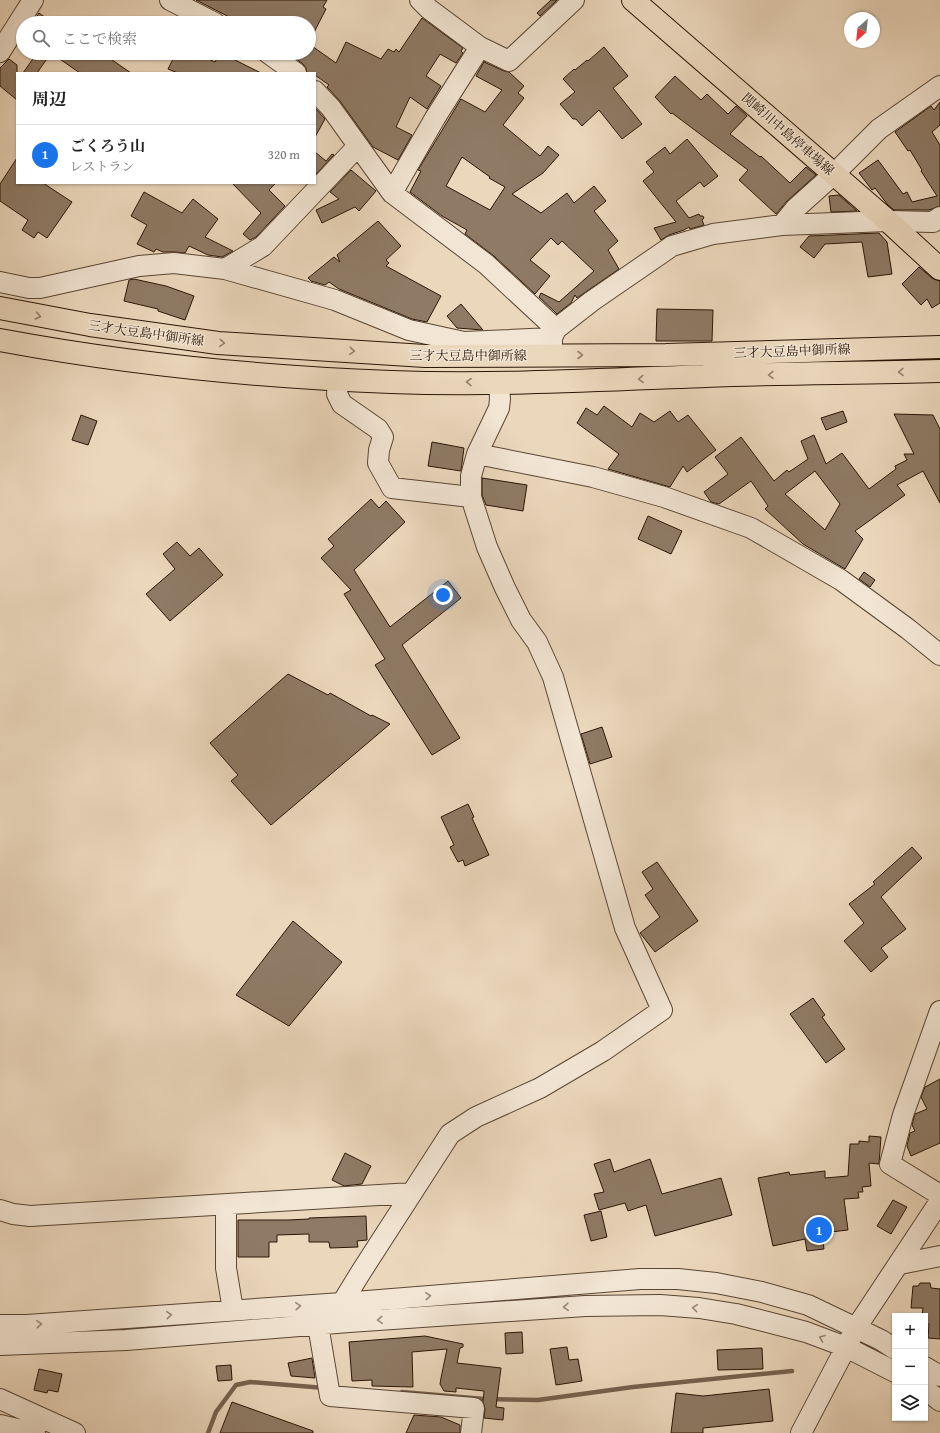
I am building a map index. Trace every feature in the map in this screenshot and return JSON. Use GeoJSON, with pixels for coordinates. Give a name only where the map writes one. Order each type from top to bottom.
{"type":"FeatureCollection","features":[{"type":"Feature","properties":{"kind":"main road","name":"関崎川中島停車場線"},"geometry":{"type":"LineString","coordinates":[[634,0],[888,221],[940,270]]}},
{"type":"Feature","properties":{"kind":"main road","name":"三才大豆島中御所線"},"geometry":{"type":"LineString","coordinates":[[0,308],[90,325],[218,343],[425,356],[554,340],[666,355],[940,347]]}},
{"type":"Feature","properties":{"kind":"main road","name":"三才大豆島中御所線"},"geometry":{"type":"LineString","coordinates":[[0,340],[45,349],[141,363],[272,375],[391,382],[499,383],[733,375],[940,371]]}},
{"type":"Feature","properties":{"kind":"street"},"geometry":{"type":"LineString","coordinates":[[23,16],[33,0]]}},
{"type":"Feature","properties":{"kind":"street"},"geometry":{"type":"LineString","coordinates":[[170,0],[201,16]]}},
{"type":"Feature","properties":{"kind":"street"},"geometry":{"type":"LineString","coordinates":[[420,0],[429,9],[480,47],[509,60],[574,0]]}},
{"type":"Feature","properties":{"kind":"street"},"geometry":{"type":"LineString","coordinates":[[0,52],[16,27]]}},
{"type":"Feature","properties":{"kind":"street"},"geometry":{"type":"LineString","coordinates":[[392,193],[434,118],[480,47]]}},
{"type":"Feature","properties":{"kind":"street"},"geometry":{"type":"LineString","coordinates":[[278,60],[295,72]]}},
{"type":"Feature","properties":{"kind":"street"},"geometry":{"type":"LineString","coordinates":[[782,225],[795,209],[834,174],[880,129],[940,86]]}},
{"type":"Feature","properties":{"kind":"street"},"geometry":{"type":"LineString","coordinates":[[316,92],[331,108],[392,193],[486,264],[554,340]]}},
{"type":"Feature","properties":{"kind":"street"},"geometry":{"type":"LineString","coordinates":[[225,270],[263,246],[358,146]]}},
{"type":"Feature","properties":{"kind":"street"},"geometry":{"type":"LineString","coordinates":[[0,282],[29,288],[40,288],[139,266],[174,264],[225,270],[335,300],[409,330],[464,342],[554,340],[592,301],[672,246],[713,234],[782,225],[888,221],[933,222],[940,217]]}},
{"type":"Feature","properties":{"kind":"street"},"geometry":{"type":"LineString","coordinates":[[338,378],[337,394],[342,404],[378,429],[383,437],[379,450],[378,463],[392,488],[471,497]]}},
{"type":"Feature","properties":{"kind":"street"},"geometry":{"type":"LineString","coordinates":[[342,1303],[450,1134],[476,1117],[540,1088],[603,1051],[662,1010],[625,928],[553,677],[537,642],[521,620],[505,588],[487,546],[471,497],[472,476],[477,454],[499,408],[499,383]]}},
{"type":"Feature","properties":{"kind":"street"},"geometry":{"type":"LineString","coordinates":[[477,454],[593,477],[664,497],[751,528],[841,580],[908,629],[940,655]]}},
{"type":"Feature","properties":{"kind":"street"},"geometry":{"type":"LineString","coordinates":[[940,1011],[904,1115],[890,1164],[940,1195]]}},
{"type":"Feature","properties":{"kind":"street"},"geometry":{"type":"LineString","coordinates":[[0,1210],[13,1214],[30,1216],[412,1193]]}},
{"type":"Feature","properties":{"kind":"street"},"geometry":{"type":"LineString","coordinates":[[801,1433],[856,1328],[900,1264],[940,1201]]}},
{"type":"Feature","properties":{"kind":"street"},"geometry":{"type":"LineString","coordinates":[[226,1205],[226,1268],[233,1310]]}},
{"type":"Feature","properties":{"kind":"street"},"geometry":{"type":"LineString","coordinates":[[900,1264],[940,1256]]}},
{"type":"Feature","properties":{"kind":"street"},"geometry":{"type":"LineString","coordinates":[[0,1325],[27,1325],[342,1303],[640,1279],[678,1279],[716,1283],[762,1292],[808,1306],[882,1340],[892,1347]]}},
{"type":"Feature","properties":{"kind":"street"},"geometry":{"type":"LineString","coordinates":[[0,1345],[126,1340],[585,1306],[660,1305],[699,1308],[736,1314],[806,1332],[846,1346],[892,1370]]}},
{"type":"Feature","properties":{"kind":"street"},"geometry":{"type":"LineString","coordinates":[[318,1325],[330,1396],[474,1408],[471,1433]]}},
{"type":"Feature","properties":{"kind":"street"},"geometry":{"type":"LineString","coordinates":[[928,1369],[940,1376]]}},
{"type":"Feature","properties":{"kind":"street"},"geometry":{"type":"LineString","coordinates":[[928,1391],[940,1401]]}},
{"type":"Feature","properties":{"kind":"street"},"geometry":{"type":"LineString","coordinates":[[0,1399],[75,1433]]}},
{"type":"Feature","properties":{"kind":"street"},"geometry":{"type":"LineString","coordinates":[[0,1425],[35,1433]]}},
{"type":"Feature","properties":{"kind":"building"},"geometry":{"type":"Polygon","coordinates":[[[196,0],[327,0],[323,7],[326,9],[316,28],[316,16],[227,16],[196,0]]]}},
{"type":"Feature","properties":{"kind":"building"},"geometry":{"type":"Polygon","coordinates":[[[551,0],[557,0],[540,16],[537,13],[551,0]]]}},
{"type":"Feature","properties":{"kind":"building"},"geometry":{"type":"Polygon","coordinates":[[[422,18],[463,48],[461,51],[463,53],[456,63],[440,54],[426,76],[441,86],[427,109],[410,97],[396,127],[412,135],[398,160],[373,147],[340,101],[327,87],[329,85],[316,76],[316,72],[307,72],[303,64],[298,60],[316,60],[316,49],[336,63],[346,42],[381,59],[388,49],[394,52],[396,49],[399,52],[422,18]]]}},
{"type":"Feature","properties":{"kind":"building"},"geometry":{"type":"Polygon","coordinates":[[[604,47],[628,76],[613,88],[642,124],[622,139],[599,110],[582,126],[576,119],[573,119],[560,104],[575,92],[563,79],[604,47]]]}},
{"type":"Feature","properties":{"kind":"building"},"geometry":{"type":"Polygon","coordinates":[[[9,59],[17,65],[16,99],[0,86],[0,68],[9,59]]]}},
{"type":"Feature","properties":{"kind":"building"},"geometry":{"type":"Polygon","coordinates":[[[32,60],[46,60],[38,72],[24,72],[32,60]]]}},
{"type":"Feature","properties":{"kind":"building"},"geometry":{"type":"Polygon","coordinates":[[[61,60],[112,60],[130,72],[79,72],[61,60]]]}},
{"type":"Feature","properties":{"kind":"building"},"geometry":{"type":"Polygon","coordinates":[[[172,60],[211,60],[215,62],[216,60],[235,60],[259,72],[176,72],[168,69],[172,60]]]}},
{"type":"Feature","properties":{"kind":"building"},"geometry":{"type":"Polygon","coordinates":[[[484,62],[509,72],[524,86],[518,93],[524,98],[503,125],[540,156],[548,146],[559,155],[543,173],[512,194],[541,213],[567,193],[574,203],[594,186],[606,201],[594,211],[618,241],[608,250],[619,269],[577,298],[575,295],[571,303],[557,314],[539,297],[541,293],[559,302],[594,271],[562,241],[558,245],[551,238],[530,260],[550,276],[535,294],[494,256],[465,234],[467,230],[442,216],[410,192],[421,171],[418,170],[461,99],[485,112],[502,90],[476,76],[484,62]],[[462,157],[446,186],[490,210],[505,187],[489,178],[490,177],[462,157]]]}},
{"type":"Feature","properties":{"kind":"building"},"geometry":{"type":"Polygon","coordinates":[[[675,76],[701,100],[707,94],[728,114],[736,106],[747,116],[730,134],[760,157],[761,156],[790,183],[806,167],[816,175],[787,201],[776,214],[739,180],[748,170],[672,113],[671,114],[655,97],[675,76]]]}},
{"type":"Feature","properties":{"kind":"building"},"geometry":{"type":"Polygon","coordinates":[[[940,102],[940,125],[932,132],[940,145],[940,206],[929,210],[894,210],[887,204],[875,188],[872,190],[859,173],[878,160],[903,194],[907,192],[912,202],[937,196],[910,150],[908,151],[895,132],[931,106],[934,110],[940,102]]]}},
{"type":"Feature","properties":{"kind":"building"},"geometry":{"type":"Polygon","coordinates":[[[316,109],[325,119],[316,135],[316,109]]]}},
{"type":"Feature","properties":{"kind":"building"},"geometry":{"type":"Polygon","coordinates":[[[687,139],[718,176],[704,187],[700,182],[676,201],[689,218],[699,214],[700,216],[703,216],[704,218],[702,220],[704,225],[690,229],[689,227],[661,240],[654,228],[676,222],[643,181],[654,172],[646,162],[665,147],[670,154],[687,139]]]}},
{"type":"Feature","properties":{"kind":"building"},"geometry":{"type":"Polygon","coordinates":[[[316,153],[326,161],[332,154],[334,155],[316,174],[316,153]]]}},
{"type":"Feature","properties":{"kind":"building"},"geometry":{"type":"Polygon","coordinates":[[[16,160],[16,184],[45,184],[72,202],[47,238],[38,232],[34,238],[22,230],[28,220],[0,201],[0,184],[16,160]]]}},
{"type":"Feature","properties":{"kind":"building"},"geometry":{"type":"Polygon","coordinates":[[[351,170],[376,191],[359,211],[355,207],[322,223],[316,210],[339,199],[330,192],[351,170]]]}},
{"type":"Feature","properties":{"kind":"building"},"geometry":{"type":"Polygon","coordinates":[[[233,184],[275,184],[269,190],[285,206],[256,237],[250,240],[243,234],[261,213],[233,184]]]}},
{"type":"Feature","properties":{"kind":"building"},"geometry":{"type":"Polygon","coordinates":[[[144,192],[182,213],[193,199],[218,219],[205,237],[233,251],[222,257],[208,255],[189,246],[185,253],[163,252],[156,249],[154,252],[137,244],[147,225],[131,216],[144,192]]]}},
{"type":"Feature","properties":{"kind":"building"},"geometry":{"type":"Polygon","coordinates":[[[839,195],[857,211],[831,212],[829,196],[839,195]]]}},
{"type":"Feature","properties":{"kind":"building"},"geometry":{"type":"Polygon","coordinates":[[[378,221],[401,246],[386,260],[389,263],[386,266],[441,296],[427,322],[412,319],[339,289],[329,282],[325,285],[311,281],[308,278],[334,257],[340,262],[337,255],[378,221]]]}},
{"type":"Feature","properties":{"kind":"building"},"geometry":{"type":"Polygon","coordinates":[[[879,233],[887,242],[892,274],[868,277],[862,242],[825,244],[814,258],[800,247],[809,236],[879,233]]]}},
{"type":"Feature","properties":{"kind":"building"},"geometry":{"type":"Polygon","coordinates":[[[919,267],[932,278],[940,281],[940,303],[932,308],[927,299],[921,305],[902,284],[919,267]]]}},
{"type":"Feature","properties":{"kind":"building"},"geometry":{"type":"Polygon","coordinates":[[[134,279],[166,286],[194,296],[185,320],[158,311],[158,309],[124,301],[129,280],[134,279]]]}},
{"type":"Feature","properties":{"kind":"building"},"geometry":{"type":"Polygon","coordinates":[[[461,304],[483,330],[457,328],[447,316],[461,304]]]}},
{"type":"Feature","properties":{"kind":"building"},"geometry":{"type":"Polygon","coordinates":[[[657,309],[713,310],[712,341],[656,341],[657,309]]]}},
{"type":"Feature","properties":{"kind":"building"},"geometry":{"type":"Polygon","coordinates":[[[604,406],[632,427],[640,413],[654,422],[670,411],[678,422],[688,415],[716,450],[687,472],[683,466],[670,487],[608,469],[619,454],[577,423],[586,408],[597,415],[604,406]]]}},
{"type":"Feature","properties":{"kind":"building"},"geometry":{"type":"Polygon","coordinates":[[[843,411],[847,422],[826,430],[821,418],[843,411]]]}},
{"type":"Feature","properties":{"kind":"building"},"geometry":{"type":"Polygon","coordinates":[[[894,414],[933,415],[940,429],[940,503],[923,471],[897,485],[905,495],[855,531],[863,539],[845,569],[803,544],[765,509],[768,506],[751,481],[719,504],[711,502],[704,492],[728,474],[715,457],[741,437],[774,481],[787,470],[789,472],[808,459],[801,441],[814,435],[826,464],[842,453],[869,489],[896,469],[895,466],[907,460],[904,454],[914,454],[894,414]],[[815,471],[785,494],[825,530],[840,504],[815,471]]]}},
{"type":"Feature","properties":{"kind":"building"},"geometry":{"type":"Polygon","coordinates":[[[81,415],[97,421],[88,445],[72,440],[81,415]]]}},
{"type":"Feature","properties":{"kind":"building"},"geometry":{"type":"Polygon","coordinates":[[[432,442],[464,448],[461,471],[428,466],[432,442]]]}},
{"type":"Feature","properties":{"kind":"building"},"geometry":{"type":"Polygon","coordinates":[[[482,478],[527,485],[523,511],[486,505],[482,495],[482,478]]]}},
{"type":"Feature","properties":{"kind":"building"},"geometry":{"type":"Polygon","coordinates":[[[371,499],[379,508],[386,501],[405,522],[354,570],[390,627],[448,581],[461,598],[402,645],[460,738],[432,755],[375,665],[385,659],[344,594],[351,590],[321,558],[334,546],[328,539],[371,499]]]}},
{"type":"Feature","properties":{"kind":"building"},"geometry":{"type":"Polygon","coordinates":[[[648,516],[682,531],[671,554],[638,539],[648,516]]]}},
{"type":"Feature","properties":{"kind":"building"},"geometry":{"type":"Polygon","coordinates":[[[177,542],[190,556],[199,548],[223,575],[170,621],[146,594],[175,569],[163,554],[177,542]]]}},
{"type":"Feature","properties":{"kind":"building"},"geometry":{"type":"Polygon","coordinates":[[[864,572],[875,580],[870,587],[859,579],[864,572]]]}},
{"type":"Feature","properties":{"kind":"building"},"geometry":{"type":"Polygon","coordinates":[[[288,674],[328,695],[330,693],[371,716],[372,715],[390,724],[271,825],[231,781],[238,775],[210,743],[288,674]]]}},
{"type":"Feature","properties":{"kind":"building"},"geometry":{"type":"Polygon","coordinates":[[[602,727],[612,757],[590,764],[581,734],[602,727]]]}},
{"type":"Feature","properties":{"kind":"building"},"geometry":{"type":"Polygon","coordinates":[[[468,804],[474,817],[472,818],[489,855],[465,866],[463,860],[458,862],[450,847],[454,845],[441,817],[468,804]]]}},
{"type":"Feature","properties":{"kind":"building"},"geometry":{"type":"Polygon","coordinates":[[[912,847],[922,858],[881,897],[906,929],[881,948],[888,957],[871,972],[844,941],[864,923],[849,904],[875,884],[873,882],[912,847]]]}},
{"type":"Feature","properties":{"kind":"building"},"geometry":{"type":"Polygon","coordinates":[[[657,862],[698,921],[655,952],[640,933],[660,917],[645,895],[653,889],[642,872],[657,862]]]}},
{"type":"Feature","properties":{"kind":"building"},"geometry":{"type":"Polygon","coordinates":[[[293,921],[342,962],[289,1026],[236,995],[293,921]]]}},
{"type":"Feature","properties":{"kind":"building"},"geometry":{"type":"Polygon","coordinates":[[[813,998],[825,1015],[822,1017],[845,1049],[826,1063],[790,1014],[813,998]]]}},
{"type":"Feature","properties":{"kind":"building"},"geometry":{"type":"Polygon","coordinates":[[[940,1079],[940,1143],[911,1156],[907,1146],[910,1133],[915,1131],[912,1125],[915,1114],[927,1109],[921,1097],[925,1087],[940,1079]]]}},
{"type":"Feature","properties":{"kind":"building"},"geometry":{"type":"Polygon","coordinates":[[[869,1136],[881,1137],[879,1164],[869,1163],[871,1186],[862,1187],[863,1192],[858,1192],[859,1198],[844,1199],[848,1230],[822,1233],[824,1249],[807,1251],[805,1239],[773,1246],[758,1178],[789,1172],[790,1175],[825,1171],[825,1178],[848,1176],[850,1144],[859,1144],[859,1141],[869,1142],[869,1136]]]}},
{"type":"Feature","properties":{"kind":"building"},"geometry":{"type":"Polygon","coordinates":[[[345,1153],[371,1166],[362,1184],[344,1186],[332,1180],[345,1153]]]}},
{"type":"Feature","properties":{"kind":"building"},"geometry":{"type":"Polygon","coordinates":[[[610,1159],[614,1172],[650,1159],[662,1194],[721,1178],[732,1215],[655,1236],[646,1205],[628,1211],[625,1203],[599,1210],[594,1194],[604,1192],[594,1164],[610,1159]]]}},
{"type":"Feature","properties":{"kind":"building"},"geometry":{"type":"Polygon","coordinates":[[[893,1200],[907,1207],[891,1234],[877,1226],[893,1200]]]}},
{"type":"Feature","properties":{"kind":"building"},"geometry":{"type":"Polygon","coordinates":[[[601,1211],[607,1237],[591,1241],[584,1215],[601,1211]]]}},
{"type":"Feature","properties":{"kind":"building"},"geometry":{"type":"Polygon","coordinates":[[[366,1216],[367,1240],[357,1241],[358,1247],[330,1248],[329,1242],[309,1242],[309,1234],[277,1235],[277,1242],[269,1242],[269,1257],[238,1257],[238,1220],[288,1220],[366,1216]]]}},
{"type":"Feature","properties":{"kind":"building"},"geometry":{"type":"Polygon","coordinates":[[[920,1283],[930,1283],[931,1288],[940,1289],[940,1339],[928,1338],[928,1313],[922,1313],[923,1308],[911,1308],[913,1286],[918,1286],[920,1283]]]}},
{"type":"Feature","properties":{"kind":"building"},"geometry":{"type":"Polygon","coordinates":[[[522,1332],[523,1353],[506,1354],[505,1333],[522,1332]]]}},
{"type":"Feature","properties":{"kind":"building"},"geometry":{"type":"Polygon","coordinates":[[[425,1336],[463,1344],[463,1347],[460,1348],[457,1363],[501,1368],[496,1407],[504,1408],[503,1420],[484,1418],[484,1391],[456,1388],[456,1392],[444,1391],[440,1384],[447,1349],[412,1352],[413,1387],[372,1386],[372,1380],[352,1381],[349,1342],[425,1336]]]}},
{"type":"Feature","properties":{"kind":"building"},"geometry":{"type":"Polygon","coordinates":[[[567,1347],[569,1360],[578,1359],[582,1381],[556,1385],[550,1349],[567,1347]]]}},
{"type":"Feature","properties":{"kind":"building"},"geometry":{"type":"Polygon","coordinates":[[[762,1348],[763,1369],[718,1370],[717,1350],[762,1348]]]}},
{"type":"Feature","properties":{"kind":"building"},"geometry":{"type":"Polygon","coordinates":[[[312,1358],[315,1378],[291,1376],[288,1363],[312,1358]]]}},
{"type":"Feature","properties":{"kind":"building"},"geometry":{"type":"Polygon","coordinates":[[[231,1365],[232,1380],[218,1381],[216,1366],[231,1365]]]}},
{"type":"Feature","properties":{"kind":"building"},"geometry":{"type":"Polygon","coordinates":[[[39,1369],[62,1374],[58,1392],[48,1390],[47,1393],[34,1390],[39,1369]]]}},
{"type":"Feature","properties":{"kind":"building"},"geometry":{"type":"Polygon","coordinates":[[[769,1389],[773,1421],[703,1428],[703,1433],[671,1433],[676,1393],[703,1396],[769,1389]]]}},
{"type":"Feature","properties":{"kind":"building"},"geometry":{"type":"Polygon","coordinates":[[[232,1402],[313,1431],[313,1433],[220,1433],[232,1402]]]}},
{"type":"Feature","properties":{"kind":"building"},"geometry":{"type":"Polygon","coordinates":[[[414,1415],[441,1417],[460,1425],[460,1433],[406,1433],[414,1415]]]}},
{"type":"Feature","properties":{"kind":"waterway"},"geometry":{"type":"LineString","coordinates":[[402,1392],[484,1399],[538,1400],[633,1387],[792,1371]]}},
{"type":"Feature","properties":{"kind":"waterway"},"geometry":{"type":"LineString","coordinates":[[208,1433],[216,1412],[236,1385],[250,1382],[325,1388]]}},
{"type":"Feature","properties":{"kind":"place","name":"ごくろう山"},"geometry":{"type":"Point","coordinates":[819,1230]}}]}
